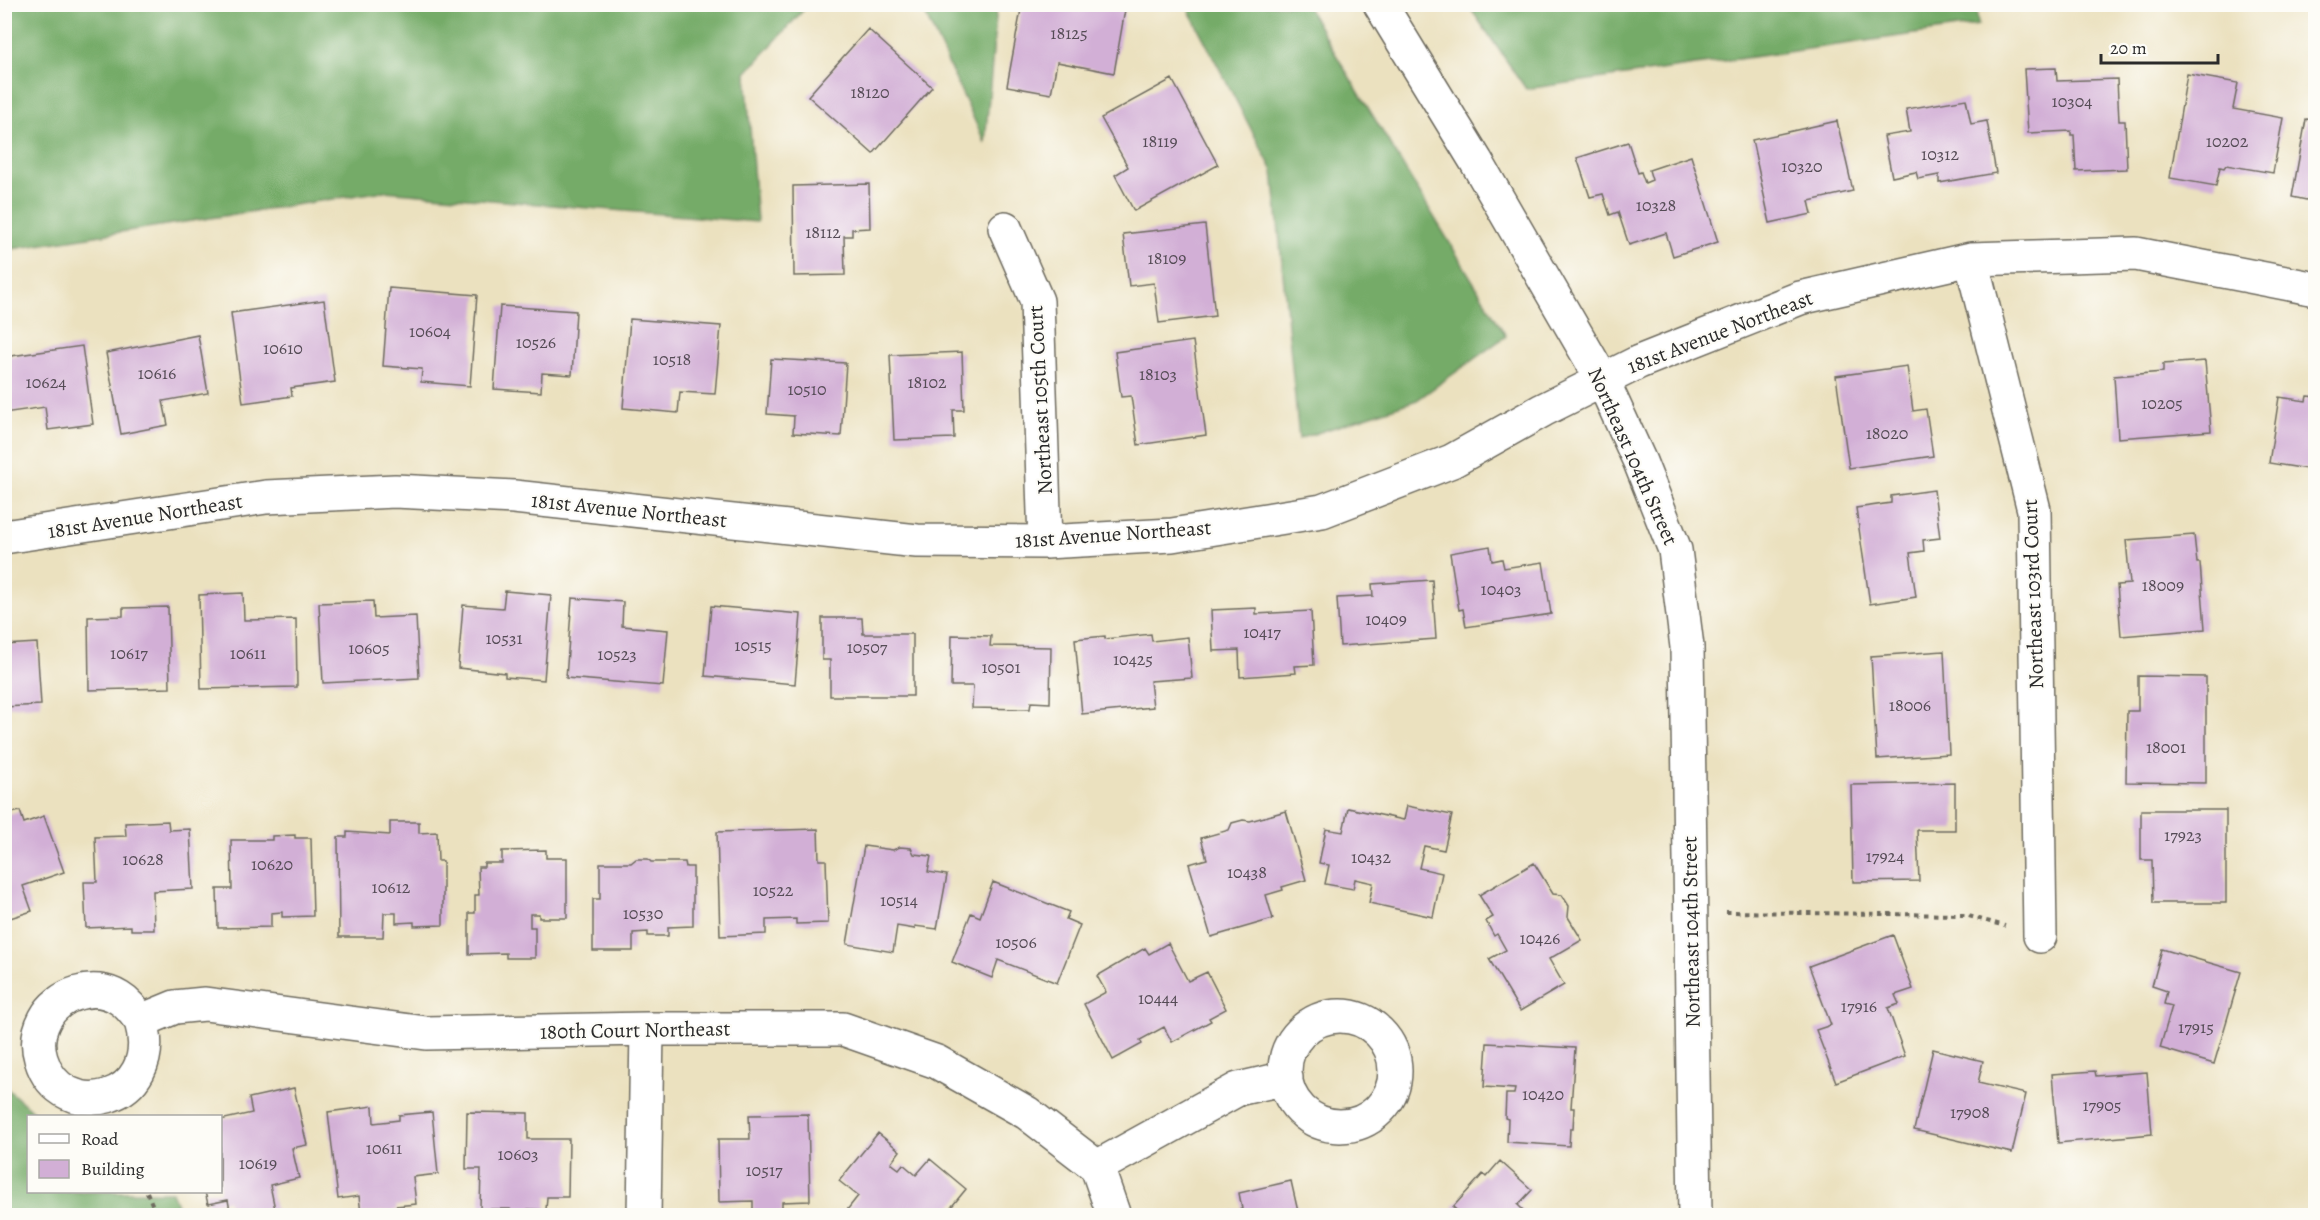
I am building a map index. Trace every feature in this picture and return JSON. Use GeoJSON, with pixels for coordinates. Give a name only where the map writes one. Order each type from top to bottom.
{"type":"FeatureCollection","features":[{"type":"Feature","properties":{"kind":"street","name":"Northeast 104th Street"},"geometry":{"type":"LineString","coordinates":[[1380,4],[1476,161],[1602,379],[1640,462],[1675,550],[1687,647],[1695,1215]]}},
{"type":"Feature","properties":{"kind":"street","name":"Northeast 105th Court"},"geometry":{"type":"LineString","coordinates":[[1005,228],[1037,301],[1045,542]]}},
{"type":"Feature","properties":{"kind":"street","name":"181st Avenue Northeast"},"geometry":{"type":"LineString","coordinates":[[4,537],[266,497],[395,490],[514,497],[917,541],[1045,542],[1172,535],[1322,511],[1452,461],[1602,379],[1800,298],[1971,259],[2136,254],[2316,290]]}},
{"type":"Feature","properties":{"kind":"street","name":"Northeast 103rd Court"},"geometry":{"type":"LineString","coordinates":[[1971,259],[2034,510],[2040,936]]}},
{"type":"Feature","properties":{"kind":"street","name":"180th Court Northeast"},"geometry":{"type":"LineString","coordinates":[[141,1021],[175,1007],[205,1004],[426,1034],[647,1029],[843,1029],[937,1062],[1027,1113],[1097,1167]]}},
{"type":"Feature","properties":{"kind":"street"},"geometry":{"type":"LineString","coordinates":[[644,1215],[647,1029]]}},
{"type":"Feature","properties":{"kind":"street"},"geometry":{"type":"LineString","coordinates":[[1114,1215],[1097,1167],[1238,1089],[1286,1078]]}},
{"type":"Feature","properties":{"kind":"path"},"geometry":{"type":"LineString","coordinates":[[1690,913],[1965,915],[2040,936]]}},
{"type":"Feature","properties":{"kind":"path"},"geometry":{"type":"LineString","coordinates":[[148,1193],[157,1215]]}},
{"type":"Feature","properties":{"kind":"green space"},"geometry":{"type":"Polygon","coordinates":[[[5,4],[808,5],[746,73],[757,222],[384,191],[5,250],[5,4]]]}},
{"type":"Feature","properties":{"kind":"green space"},"geometry":{"type":"Polygon","coordinates":[[[1976,4],[1978,25],[1526,89],[1468,5],[1976,4]]]}},
{"type":"Feature","properties":{"kind":"green space"},"geometry":{"type":"Polygon","coordinates":[[[921,5],[997,5],[985,143],[921,5]]]}},
{"type":"Feature","properties":{"kind":"green space"},"geometry":{"type":"Polygon","coordinates":[[[1186,5],[1306,5],[1506,336],[1417,400],[1299,439],[1273,171],[1186,5]]]}},
{"type":"Feature","properties":{"kind":"green space"},"geometry":{"type":"Polygon","coordinates":[[[4,1086],[37,1115],[27,1115],[27,1193],[172,1193],[181,1215],[5,1215],[4,1086]]]}},
{"type":"Feature","properties":{"kind":"building"},"geometry":{"type":"Polygon","coordinates":[[[1022,4],[1126,4],[1114,73],[1057,62],[1051,94],[1007,86],[1022,4]]]}},
{"type":"Feature","properties":{"kind":"building"},"geometry":{"type":"Polygon","coordinates":[[[868,29],[932,87],[873,154],[808,96],[868,29]]]}},
{"type":"Feature","properties":{"kind":"building"},"geometry":{"type":"Polygon","coordinates":[[[2056,68],[2057,81],[2117,79],[2119,121],[2125,121],[2127,169],[2076,171],[2074,135],[2071,135],[2071,131],[2028,133],[2024,69],[2056,68]]]}},
{"type":"Feature","properties":{"kind":"building"},"geometry":{"type":"Polygon","coordinates":[[[2187,74],[2238,83],[2233,109],[2283,118],[2273,173],[2226,165],[2224,168],[2220,167],[2216,186],[2170,178],[2187,74]]]}},
{"type":"Feature","properties":{"kind":"building"},"geometry":{"type":"Polygon","coordinates":[[[1172,79],[1218,165],[1134,211],[1115,175],[1128,167],[1101,118],[1172,79]]]}},
{"type":"Feature","properties":{"kind":"building"},"geometry":{"type":"Polygon","coordinates":[[[1966,99],[1971,124],[1987,121],[1996,173],[1939,183],[1939,175],[1918,179],[1916,172],[1892,177],[1884,136],[1910,132],[1906,109],[1966,99]]]}},
{"type":"Feature","properties":{"kind":"building"},"geometry":{"type":"Polygon","coordinates":[[[2306,119],[2316,120],[2316,202],[2292,197],[2306,119]]]}},
{"type":"Feature","properties":{"kind":"building"},"geometry":{"type":"Polygon","coordinates":[[[1837,121],[1853,191],[1809,201],[1812,214],[1770,223],[1752,140],[1837,121]]]}},
{"type":"Feature","properties":{"kind":"building"},"geometry":{"type":"Polygon","coordinates":[[[1628,142],[1638,173],[1641,172],[1645,183],[1652,180],[1649,170],[1691,156],[1718,242],[1673,256],[1666,233],[1629,245],[1618,212],[1610,215],[1603,194],[1590,197],[1577,158],[1628,142]]]}},
{"type":"Feature","properties":{"kind":"building"},"geometry":{"type":"Polygon","coordinates":[[[869,184],[870,228],[852,229],[852,236],[844,236],[845,275],[794,276],[793,186],[869,184]]]}},
{"type":"Feature","properties":{"kind":"building"},"geometry":{"type":"Polygon","coordinates":[[[1205,225],[1215,316],[1159,323],[1154,283],[1129,286],[1123,234],[1205,225]]]}},
{"type":"Feature","properties":{"kind":"building"},"geometry":{"type":"Polygon","coordinates":[[[389,288],[477,295],[470,386],[421,382],[422,369],[383,366],[389,288]]]}},
{"type":"Feature","properties":{"kind":"building"},"geometry":{"type":"Polygon","coordinates":[[[324,300],[335,382],[291,388],[292,396],[243,403],[231,313],[324,300]]]}},
{"type":"Feature","properties":{"kind":"building"},"geometry":{"type":"Polygon","coordinates":[[[500,306],[576,311],[572,375],[542,373],[541,392],[494,389],[500,306]]]}},
{"type":"Feature","properties":{"kind":"building"},"geometry":{"type":"Polygon","coordinates":[[[630,319],[721,326],[715,394],[680,392],[678,413],[623,408],[630,319]]]}},
{"type":"Feature","properties":{"kind":"building"},"geometry":{"type":"Polygon","coordinates":[[[198,335],[208,393],[163,401],[168,425],[121,434],[106,353],[198,335]]]}},
{"type":"Feature","properties":{"kind":"building"},"geometry":{"type":"Polygon","coordinates":[[[1193,341],[1206,435],[1138,445],[1131,396],[1121,397],[1115,352],[1193,341]]]}},
{"type":"Feature","properties":{"kind":"building"},"geometry":{"type":"Polygon","coordinates":[[[82,346],[93,424],[48,430],[45,407],[4,413],[4,357],[82,346]]]}},
{"type":"Feature","properties":{"kind":"building"},"geometry":{"type":"Polygon","coordinates":[[[962,352],[964,410],[953,410],[954,438],[894,440],[890,355],[962,352]]]}},
{"type":"Feature","properties":{"kind":"building"},"geometry":{"type":"Polygon","coordinates":[[[771,359],[846,363],[841,436],[793,433],[794,416],[767,414],[771,359]]]}},
{"type":"Feature","properties":{"kind":"building"},"geometry":{"type":"Polygon","coordinates":[[[2205,361],[2211,431],[2118,438],[2114,376],[2163,372],[2163,364],[2205,361]]]}},
{"type":"Feature","properties":{"kind":"building"},"geometry":{"type":"Polygon","coordinates":[[[1907,366],[1913,411],[1926,409],[1933,456],[1849,468],[1836,376],[1907,366]]]}},
{"type":"Feature","properties":{"kind":"building"},"geometry":{"type":"Polygon","coordinates":[[[2307,396],[2316,397],[2316,476],[2313,475],[2313,470],[2269,463],[2279,397],[2306,401],[2307,396]]]}},
{"type":"Feature","properties":{"kind":"building"},"geometry":{"type":"Polygon","coordinates":[[[1934,490],[1940,538],[1923,540],[1924,551],[1910,553],[1916,597],[1870,604],[1856,508],[1891,503],[1891,496],[1934,490]]]}},
{"type":"Feature","properties":{"kind":"building"},"geometry":{"type":"Polygon","coordinates":[[[2194,535],[2197,563],[2200,563],[2205,629],[2121,636],[2117,585],[2130,584],[2126,540],[2194,535]]]}},
{"type":"Feature","properties":{"kind":"building"},"geometry":{"type":"Polygon","coordinates":[[[1490,546],[1492,561],[1502,559],[1504,568],[1543,562],[1551,614],[1466,627],[1463,609],[1459,610],[1450,553],[1490,546]]]}},
{"type":"Feature","properties":{"kind":"building"},"geometry":{"type":"Polygon","coordinates":[[[1432,580],[1436,639],[1340,646],[1337,598],[1373,596],[1372,584],[1432,580]]]}},
{"type":"Feature","properties":{"kind":"building"},"geometry":{"type":"Polygon","coordinates":[[[505,591],[551,595],[544,680],[505,677],[505,673],[458,668],[463,605],[503,608],[505,591]]]}},
{"type":"Feature","properties":{"kind":"building"},"geometry":{"type":"Polygon","coordinates":[[[243,593],[244,620],[296,619],[297,687],[201,689],[199,595],[243,593]]]}},
{"type":"Feature","properties":{"kind":"building"},"geometry":{"type":"Polygon","coordinates":[[[572,598],[623,602],[622,626],[668,630],[663,686],[566,678],[572,598]]]}},
{"type":"Feature","properties":{"kind":"building"},"geometry":{"type":"Polygon","coordinates":[[[373,601],[374,618],[416,616],[419,678],[323,683],[319,603],[373,601]]]}},
{"type":"Feature","properties":{"kind":"building"},"geometry":{"type":"Polygon","coordinates":[[[711,606],[801,614],[795,684],[705,676],[711,606]]]}},
{"type":"Feature","properties":{"kind":"building"},"geometry":{"type":"Polygon","coordinates":[[[168,607],[170,688],[89,690],[88,617],[123,616],[123,608],[168,607]]]}},
{"type":"Feature","properties":{"kind":"building"},"geometry":{"type":"Polygon","coordinates":[[[1256,608],[1256,614],[1311,611],[1314,665],[1295,666],[1296,673],[1240,677],[1239,650],[1213,651],[1211,610],[1256,608]]]}},
{"type":"Feature","properties":{"kind":"building"},"geometry":{"type":"Polygon","coordinates":[[[822,618],[862,618],[863,634],[913,634],[913,696],[830,696],[830,660],[822,660],[822,618]]]}},
{"type":"Feature","properties":{"kind":"building"},"geometry":{"type":"Polygon","coordinates":[[[1151,634],[1152,641],[1188,637],[1192,678],[1150,681],[1153,707],[1082,714],[1075,639],[1105,636],[1105,639],[1151,634]]]}},
{"type":"Feature","properties":{"kind":"building"},"geometry":{"type":"Polygon","coordinates":[[[952,635],[991,636],[990,646],[1051,647],[1050,703],[1031,702],[1030,709],[972,708],[973,686],[951,686],[952,635]]]}},
{"type":"Feature","properties":{"kind":"building"},"geometry":{"type":"Polygon","coordinates":[[[37,643],[41,705],[4,707],[4,645],[37,643]]]}},
{"type":"Feature","properties":{"kind":"building"},"geometry":{"type":"Polygon","coordinates":[[[1944,651],[1949,754],[1877,759],[1871,656],[1944,651]]]}},
{"type":"Feature","properties":{"kind":"building"},"geometry":{"type":"Polygon","coordinates":[[[2138,676],[2206,677],[2206,783],[2126,782],[2127,711],[2138,711],[2138,676]]]}},
{"type":"Feature","properties":{"kind":"building"},"geometry":{"type":"Polygon","coordinates":[[[1955,783],[1955,830],[1917,830],[1919,881],[1853,882],[1851,785],[1955,783]]]}},
{"type":"Feature","properties":{"kind":"building"},"geometry":{"type":"Polygon","coordinates":[[[1407,806],[1452,815],[1444,850],[1424,846],[1419,868],[1442,873],[1433,917],[1369,903],[1373,883],[1355,879],[1353,889],[1325,884],[1329,865],[1319,863],[1326,829],[1343,832],[1348,808],[1404,820],[1407,806]]]}},
{"type":"Feature","properties":{"kind":"building"},"geometry":{"type":"Polygon","coordinates":[[[2141,810],[2226,810],[2226,903],[2153,903],[2152,860],[2141,860],[2141,810]]]}},
{"type":"Feature","properties":{"kind":"building"},"geometry":{"type":"Polygon","coordinates":[[[20,811],[24,823],[44,816],[64,872],[23,886],[32,911],[4,920],[4,815],[20,811]]]}},
{"type":"Feature","properties":{"kind":"building"},"geometry":{"type":"Polygon","coordinates":[[[1286,811],[1306,880],[1282,887],[1283,890],[1266,895],[1273,919],[1211,937],[1189,864],[1207,859],[1201,838],[1229,830],[1232,823],[1250,821],[1286,811]]]}},
{"type":"Feature","properties":{"kind":"building"},"geometry":{"type":"Polygon","coordinates":[[[168,821],[169,830],[190,829],[193,889],[153,891],[154,930],[131,930],[131,926],[86,928],[84,882],[97,882],[95,837],[126,836],[125,823],[168,821]]]}},
{"type":"Feature","properties":{"kind":"building"},"geometry":{"type":"Polygon","coordinates":[[[390,822],[419,822],[419,833],[437,832],[438,861],[443,861],[443,925],[414,926],[414,922],[396,923],[396,913],[384,913],[383,937],[339,937],[338,837],[347,837],[347,832],[390,835],[390,822]]]}},
{"type":"Feature","properties":{"kind":"building"},"geometry":{"type":"Polygon","coordinates":[[[818,829],[819,860],[826,860],[828,923],[796,924],[796,919],[766,920],[766,934],[720,936],[717,832],[818,829]]]}},
{"type":"Feature","properties":{"kind":"building"},"geometry":{"type":"Polygon","coordinates":[[[295,835],[295,838],[311,838],[313,916],[282,917],[282,912],[271,913],[271,927],[218,928],[217,889],[232,889],[231,840],[272,840],[272,836],[295,835]]]}},
{"type":"Feature","properties":{"kind":"building"},"geometry":{"type":"Polygon","coordinates":[[[864,846],[893,850],[900,847],[911,848],[914,854],[931,856],[928,872],[947,875],[937,929],[897,926],[893,952],[847,944],[864,846]]]}},
{"type":"Feature","properties":{"kind":"building"},"geometry":{"type":"Polygon","coordinates":[[[546,850],[546,858],[567,858],[567,918],[539,918],[539,914],[530,914],[530,927],[535,927],[535,958],[506,958],[506,953],[469,954],[469,913],[475,913],[475,895],[479,895],[478,867],[484,867],[484,863],[502,863],[502,851],[546,850]]]}},
{"type":"Feature","properties":{"kind":"building"},"geometry":{"type":"Polygon","coordinates":[[[636,859],[648,859],[651,862],[685,862],[686,867],[693,867],[693,926],[668,927],[668,936],[648,936],[648,932],[633,933],[633,951],[593,951],[593,899],[600,899],[600,863],[631,863],[636,859]]]}},
{"type":"Feature","properties":{"kind":"building"},"geometry":{"type":"Polygon","coordinates":[[[1534,863],[1553,894],[1562,895],[1569,906],[1568,917],[1582,940],[1549,959],[1564,985],[1520,1011],[1489,959],[1506,950],[1497,934],[1494,936],[1486,921],[1493,917],[1479,895],[1534,863]]]}},
{"type":"Feature","properties":{"kind":"building"},"geometry":{"type":"Polygon","coordinates":[[[993,882],[1069,912],[1066,919],[1080,925],[1057,983],[998,960],[992,978],[952,962],[971,913],[980,917],[993,882]]]}},
{"type":"Feature","properties":{"kind":"building"},"geometry":{"type":"Polygon","coordinates":[[[1893,935],[1913,989],[1895,995],[1899,1004],[1888,1008],[1905,1056],[1836,1082],[1816,1030],[1831,1025],[1809,966],[1893,935]]]}},
{"type":"Feature","properties":{"kind":"building"},"geometry":{"type":"Polygon","coordinates":[[[1168,943],[1188,981],[1207,972],[1226,1009],[1209,1018],[1211,1021],[1172,1042],[1164,1027],[1140,1040],[1142,1044],[1113,1060],[1084,1004],[1106,992],[1097,976],[1145,948],[1149,954],[1168,943]]]}},
{"type":"Feature","properties":{"kind":"building"},"geometry":{"type":"Polygon","coordinates":[[[2162,949],[2241,972],[2214,1064],[2160,1048],[2172,1006],[2164,1004],[2167,991],[2152,986],[2162,949]]]}},
{"type":"Feature","properties":{"kind":"building"},"geometry":{"type":"Polygon","coordinates":[[[1487,1043],[1575,1048],[1571,1108],[1574,1108],[1573,1129],[1570,1129],[1569,1146],[1507,1142],[1506,1094],[1514,1094],[1515,1089],[1484,1087],[1487,1043]]]}},
{"type":"Feature","properties":{"kind":"building"},"geometry":{"type":"Polygon","coordinates":[[[1933,1049],[1983,1061],[1978,1083],[2026,1094],[2012,1153],[1914,1130],[1933,1049]]]}},
{"type":"Feature","properties":{"kind":"building"},"geometry":{"type":"Polygon","coordinates":[[[2095,1071],[2096,1076],[2147,1072],[2152,1134],[2058,1143],[2052,1074],[2095,1071]]]}},
{"type":"Feature","properties":{"kind":"building"},"geometry":{"type":"Polygon","coordinates":[[[294,1088],[307,1145],[292,1148],[299,1178],[270,1185],[276,1214],[231,1216],[228,1200],[208,1204],[205,1193],[222,1193],[222,1120],[252,1113],[249,1098],[294,1088]]]}},
{"type":"Feature","properties":{"kind":"building"},"geometry":{"type":"Polygon","coordinates":[[[373,1106],[374,1123],[399,1120],[399,1115],[432,1112],[438,1174],[413,1177],[416,1204],[396,1206],[397,1210],[361,1214],[359,1196],[338,1199],[328,1112],[373,1106]]]}},
{"type":"Feature","properties":{"kind":"building"},"geometry":{"type":"Polygon","coordinates":[[[467,1112],[528,1113],[528,1139],[569,1139],[568,1197],[547,1197],[546,1210],[528,1209],[524,1215],[514,1214],[510,1209],[480,1209],[481,1169],[466,1169],[467,1112]]]}},
{"type":"Feature","properties":{"kind":"building"},"geometry":{"type":"Polygon","coordinates":[[[808,1114],[810,1201],[782,1202],[782,1213],[753,1214],[753,1201],[719,1202],[718,1139],[750,1139],[749,1115],[808,1114]]]}},
{"type":"Feature","properties":{"kind":"building"},"geometry":{"type":"Polygon","coordinates":[[[878,1133],[900,1151],[891,1163],[899,1169],[903,1164],[916,1175],[930,1159],[966,1189],[944,1216],[853,1216],[847,1210],[858,1196],[839,1181],[878,1133]]]}},
{"type":"Feature","properties":{"kind":"building"},"geometry":{"type":"Polygon","coordinates":[[[1500,1161],[1532,1190],[1518,1205],[1529,1216],[1463,1216],[1453,1207],[1483,1174],[1486,1177],[1500,1161]]]}},
{"type":"Feature","properties":{"kind":"building"},"geometry":{"type":"Polygon","coordinates":[[[1291,1181],[1299,1216],[1233,1216],[1232,1211],[1242,1209],[1239,1193],[1291,1181]]]}}]}
